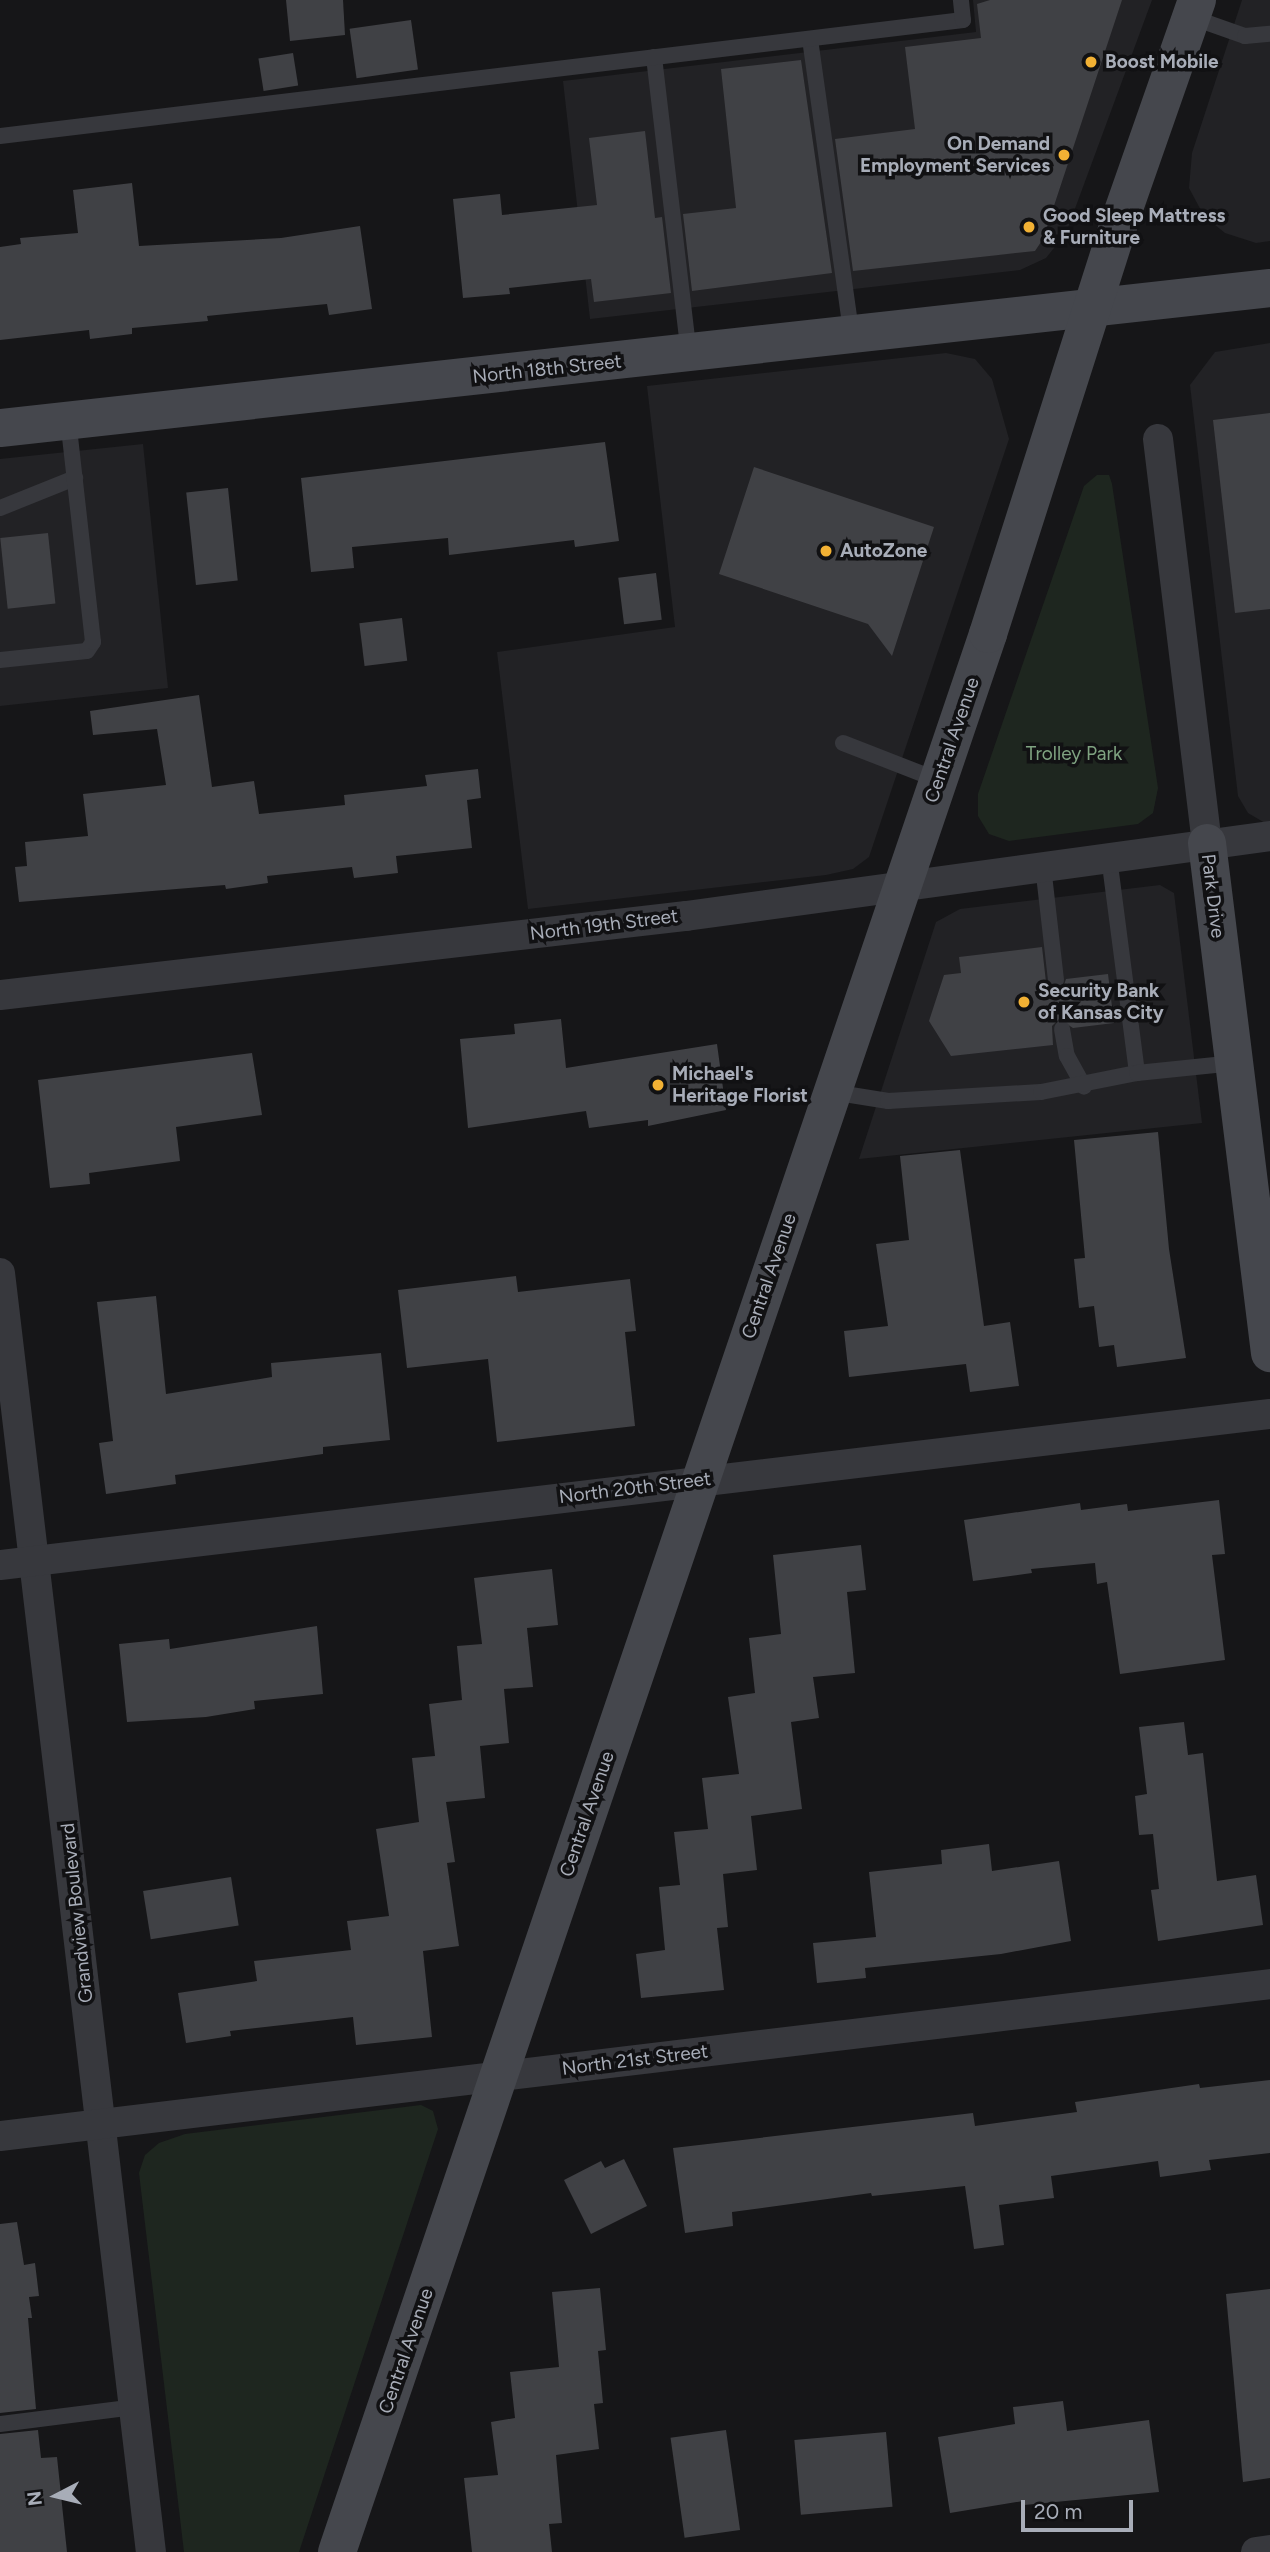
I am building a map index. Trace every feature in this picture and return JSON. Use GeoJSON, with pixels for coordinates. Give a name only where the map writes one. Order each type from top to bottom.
{"type":"FeatureCollection","features":[{"type":"Feature","properties":{"kind":"main road","name":"Central Avenue"},"geometry":{"type":"LineString","coordinates":[[337,2552],[938,780],[1194,8]]}},
{"type":"Feature","properties":{"kind":"main road","name":"North 18th Street"},"geometry":{"type":"LineString","coordinates":[[0,428],[1093,310],[1270,288]]}},
{"type":"Feature","properties":{"kind":"main road","name":"Park Drive"},"geometry":{"type":"LineString","coordinates":[[1207,843],[1270,1353]]}},
{"type":"Feature","properties":{"kind":"street","name":"Park Drive"},"geometry":{"type":"LineString","coordinates":[[1158,439],[1207,843]]}},
{"type":"Feature","properties":{"kind":"street","name":"North 19th Street"},"geometry":{"type":"LineString","coordinates":[[0,995],[902,886],[1270,836]]}},
{"type":"Feature","properties":{"kind":"street","name":"Grandview Boulevard"},"geometry":{"type":"LineString","coordinates":[[0,1273],[37,1561],[151,2552]]}},
{"type":"Feature","properties":{"kind":"street","name":"North 20th Street"},"geometry":{"type":"LineString","coordinates":[[0,1565],[1270,1414]]}},
{"type":"Feature","properties":{"kind":"street","name":"North 21st Street"},"geometry":{"type":"LineString","coordinates":[[0,2136],[1270,1984]]}},
{"type":"Feature","properties":{"kind":"street"},"geometry":{"type":"LineString","coordinates":[[1256,2552],[1270,2550]]}},
{"type":"Feature","properties":{"kind":"lane"},"geometry":{"type":"LineString","coordinates":[[0,136],[963,20],[961,0]]}},
{"type":"Feature","properties":{"kind":"lane"},"geometry":{"type":"LineString","coordinates":[[1194,8],[1245,36],[1270,34]]}},
{"type":"Feature","properties":{"kind":"lane"},"geometry":{"type":"LineString","coordinates":[[810,39],[852,336]]}},
{"type":"Feature","properties":{"kind":"lane"},"geometry":{"type":"LineString","coordinates":[[654,57],[689,353]]}},
{"type":"Feature","properties":{"kind":"lane"},"geometry":{"type":"LineString","coordinates":[[0,660],[87,651],[93,642],[68,420]]}},
{"type":"Feature","properties":{"kind":"lane"},"geometry":{"type":"LineString","coordinates":[[0,508],[75,478]]}},
{"type":"Feature","properties":{"kind":"lane"},"geometry":{"type":"LineString","coordinates":[[843,743],[938,780]]}},
{"type":"Feature","properties":{"kind":"lane"},"geometry":{"type":"LineString","coordinates":[[1109,857],[1137,1073]]}},
{"type":"Feature","properties":{"kind":"lane"},"geometry":{"type":"LineString","coordinates":[[1043,866],[1056,980]]}},
{"type":"Feature","properties":{"kind":"lane"},"geometry":{"type":"LineString","coordinates":[[1062,1029],[1067,1056],[1084,1087]]}},
{"type":"Feature","properties":{"kind":"lane"},"geometry":{"type":"LineString","coordinates":[[832,1092],[888,1101],[1084,1087],[1137,1073],[1234,1063]]}},
{"type":"Feature","properties":{"kind":"lane"},"geometry":{"type":"LineString","coordinates":[[0,2424],[134,2407]]}},
{"type":"Feature","properties":{"kind":"shaded area"},"geometry":{"type":"Polygon","coordinates":[[[973,0],[1152,0],[1066,233],[1046,258],[1020,270],[590,319],[563,81],[976,32],[973,0]]]}},
{"type":"Feature","properties":{"kind":"shaded area"},"geometry":{"type":"Polygon","coordinates":[[[1242,0],[1270,0],[1270,241],[1256,243],[1225,233],[1204,216],[1189,188],[1192,153],[1242,0]]]}},
{"type":"Feature","properties":{"kind":"shaded area"},"geometry":{"type":"Polygon","coordinates":[[[1270,343],[1270,822],[1265,823],[1248,813],[1238,796],[1190,385],[1215,352],[1270,343]]]}},
{"type":"Feature","properties":{"kind":"shaded area"},"geometry":{"type":"Polygon","coordinates":[[[946,353],[975,359],[992,379],[1009,439],[869,857],[853,869],[826,875],[528,909],[497,652],[675,627],[647,386],[946,353]]]}},
{"type":"Feature","properties":{"kind":"shaded area"},"geometry":{"type":"Polygon","coordinates":[[[143,444],[168,688],[0,706],[0,459],[143,444]]]}},
{"type":"Feature","properties":{"kind":"shaded area"},"geometry":{"type":"Polygon","coordinates":[[[1160,885],[1174,893],[1202,1123],[859,1159],[936,922],[960,909],[1160,885]]]}},
{"type":"Feature","properties":{"kind":"green space","name":"Trolley Park"},"geometry":{"type":"Polygon","coordinates":[[[1097,475],[1109,475],[1112,484],[1158,788],[1153,813],[1138,824],[1009,841],[989,834],[978,816],[978,794],[1084,486],[1097,475]]]}},
{"type":"Feature","properties":{"kind":"green space"},"geometry":{"type":"Polygon","coordinates":[[[421,2105],[433,2111],[438,2129],[299,2552],[184,2552],[139,2173],[145,2155],[159,2143],[185,2134],[421,2105]]]}},
{"type":"Feature","properties":{"kind":"building"},"geometry":{"type":"Polygon","coordinates":[[[286,0],[343,0],[345,35],[290,41],[286,0]]]}},
{"type":"Feature","properties":{"kind":"building"},"geometry":{"type":"Polygon","coordinates":[[[990,0],[1122,0],[1043,239],[1035,251],[853,271],[835,139],[915,129],[905,47],[981,38],[977,4],[990,0]]]}},
{"type":"Feature","properties":{"kind":"building"},"geometry":{"type":"Polygon","coordinates":[[[411,20],[418,70],[357,78],[350,29],[411,20]]]}},
{"type":"Feature","properties":{"kind":"building"},"geometry":{"type":"Polygon","coordinates":[[[293,53],[298,86],[264,91],[258,58],[293,53]]]}},
{"type":"Feature","properties":{"kind":"building"},"geometry":{"type":"Polygon","coordinates":[[[801,60],[832,273],[692,291],[683,214],[736,208],[721,69],[801,60]]]}},
{"type":"Feature","properties":{"kind":"building"},"geometry":{"type":"Polygon","coordinates":[[[645,131],[655,218],[662,217],[671,293],[594,302],[591,279],[509,288],[510,294],[463,298],[453,199],[500,194],[502,215],[597,205],[589,138],[645,131]]]}},
{"type":"Feature","properties":{"kind":"building"},"geometry":{"type":"Polygon","coordinates":[[[132,183],[139,246],[281,238],[360,226],[372,309],[329,315],[327,304],[207,316],[208,321],[132,328],[132,334],[90,339],[89,330],[0,340],[0,247],[21,244],[20,238],[78,233],[73,190],[132,183]]]}},
{"type":"Feature","properties":{"kind":"building"},"geometry":{"type":"Polygon","coordinates":[[[1270,413],[1270,609],[1235,613],[1213,420],[1270,413]]]}},
{"type":"Feature","properties":{"kind":"building"},"geometry":{"type":"Polygon","coordinates":[[[605,442],[619,541],[575,547],[574,540],[449,555],[448,538],[352,547],[354,568],[311,572],[301,478],[605,442]]]}},
{"type":"Feature","properties":{"kind":"building","name":"AutoZone"},"geometry":{"type":"Polygon","coordinates":[[[754,467],[934,527],[892,656],[868,624],[719,574],[754,467]]]}},
{"type":"Feature","properties":{"kind":"building"},"geometry":{"type":"Polygon","coordinates":[[[228,488],[238,580],[196,585],[186,492],[228,488]]]}},
{"type":"Feature","properties":{"kind":"building"},"geometry":{"type":"Polygon","coordinates":[[[48,533],[55,604],[8,609],[0,538],[48,533]]]}},
{"type":"Feature","properties":{"kind":"building"},"geometry":{"type":"Polygon","coordinates":[[[656,573],[662,620],[624,624],[618,578],[656,573]]]}},
{"type":"Feature","properties":{"kind":"building"},"geometry":{"type":"Polygon","coordinates":[[[402,618],[407,661],[365,666],[359,623],[402,618]]]}},
{"type":"Feature","properties":{"kind":"building"},"geometry":{"type":"Polygon","coordinates":[[[199,695],[212,787],[254,781],[259,814],[345,805],[344,795],[427,786],[425,775],[478,769],[481,798],[467,800],[472,848],[396,856],[398,873],[354,878],[352,867],[267,876],[268,883],[226,889],[225,885],[19,902],[15,867],[27,866],[25,842],[88,836],[83,794],[166,785],[157,729],[93,735],[90,711],[199,695]]]}},
{"type":"Feature","properties":{"kind":"building","name":"Security Bank of Kansas City"},"geometry":{"type":"Polygon","coordinates":[[[1042,947],[1046,982],[1052,990],[1063,988],[1066,979],[1108,974],[1114,1023],[1073,1028],[1059,1019],[1052,1026],[1053,1045],[951,1056],[929,1021],[944,975],[961,973],[959,957],[1042,947]]]}},
{"type":"Feature","properties":{"kind":"building"},"geometry":{"type":"Polygon","coordinates":[[[561,1019],[566,1068],[717,1044],[726,1110],[648,1126],[648,1120],[589,1128],[586,1111],[468,1128],[460,1039],[515,1034],[514,1024],[561,1019]]]}},
{"type":"Feature","properties":{"kind":"building"},"geometry":{"type":"Polygon","coordinates":[[[252,1053],[262,1115],[176,1127],[180,1161],[89,1173],[90,1184],[50,1188],[38,1080],[252,1053]]]}},
{"type":"Feature","properties":{"kind":"building"},"geometry":{"type":"Polygon","coordinates":[[[1158,1132],[1169,1249],[1186,1358],[1117,1367],[1114,1345],[1099,1347],[1094,1306],[1079,1308],[1074,1259],[1085,1258],[1074,1140],[1158,1132]]]}},
{"type":"Feature","properties":{"kind":"building"},"geometry":{"type":"Polygon","coordinates":[[[960,1150],[984,1326],[1010,1322],[1019,1386],[970,1392],[966,1364],[849,1377],[844,1331],[888,1326],[876,1244],[909,1240],[900,1156],[960,1150]]]}},
{"type":"Feature","properties":{"kind":"building"},"geometry":{"type":"Polygon","coordinates":[[[516,1276],[518,1292],[630,1279],[636,1331],[625,1332],[635,1426],[497,1442],[488,1359],[407,1368],[398,1290],[516,1276]]]}},
{"type":"Feature","properties":{"kind":"building"},"geometry":{"type":"Polygon","coordinates":[[[156,1296],[166,1394],[272,1377],[271,1363],[381,1353],[390,1440],[323,1447],[323,1454],[175,1475],[176,1484],[106,1494],[99,1443],[113,1441],[97,1302],[156,1296]]]}},
{"type":"Feature","properties":{"kind":"building"},"geometry":{"type":"Polygon","coordinates":[[[1219,1500],[1225,1554],[1212,1555],[1225,1660],[1120,1674],[1107,1582],[1097,1584],[1095,1563],[1031,1569],[1032,1573],[973,1581],[964,1520],[1080,1503],[1081,1510],[1127,1504],[1128,1511],[1219,1500]]]}},
{"type":"Feature","properties":{"kind":"building"},"geometry":{"type":"Polygon","coordinates":[[[861,1545],[866,1590],[847,1592],[855,1673],[813,1677],[819,1718],[791,1722],[802,1809],[751,1816],[757,1870],[723,1874],[728,1927],[717,1928],[724,1990],[641,1998],[636,1954],[665,1950],[659,1887],[680,1885],[674,1832],[708,1829],[702,1778],[739,1774],[728,1697],[755,1693],[749,1638],[781,1634],[773,1555],[861,1545]]]}},
{"type":"Feature","properties":{"kind":"building"},"geometry":{"type":"Polygon","coordinates":[[[552,1569],[558,1625],[527,1628],[533,1687],[504,1689],[509,1743],[480,1746],[485,1798],[446,1802],[455,1862],[447,1863],[459,1946],[423,1951],[432,2037],[356,2045],[353,2017],[230,2031],[231,2036],[186,2043],[178,1993],[257,1981],[254,1961],[351,1950],[347,1921],[389,1916],[376,1829],[419,1822],[412,1758],[435,1756],[429,1704],[462,1700],[457,1646],[482,1644],[474,1578],[552,1569]]]}},
{"type":"Feature","properties":{"kind":"building"},"geometry":{"type":"Polygon","coordinates":[[[317,1626],[323,1694],[254,1701],[255,1709],[206,1717],[127,1722],[119,1644],[169,1639],[170,1649],[317,1626]]]}},
{"type":"Feature","properties":{"kind":"building"},"geometry":{"type":"Polygon","coordinates":[[[1184,1722],[1188,1755],[1203,1753],[1217,1881],[1256,1875],[1263,1925],[1158,1941],[1151,1890],[1159,1889],[1153,1834],[1139,1835],[1135,1796],[1147,1794],[1139,1727],[1184,1722]]]}},
{"type":"Feature","properties":{"kind":"building"},"geometry":{"type":"Polygon","coordinates":[[[989,1844],[992,1871],[1059,1861],[1071,1941],[1001,1954],[865,1968],[866,1978],[817,1983],[813,1943],[876,1937],[869,1872],[942,1864],[941,1850],[989,1844]]]}},
{"type":"Feature","properties":{"kind":"building"},"geometry":{"type":"Polygon","coordinates":[[[231,1877],[239,1925],[151,1939],[143,1891],[231,1877]]]}},
{"type":"Feature","properties":{"kind":"building"},"geometry":{"type":"Polygon","coordinates":[[[1270,2080],[1270,2153],[1209,2160],[1211,2170],[1160,2177],[1158,2161],[1051,2176],[1054,2198],[999,2205],[1004,2245],[974,2249],[965,2186],[872,2196],[871,2193],[732,2212],[733,2226],[685,2233],[673,2148],[973,2113],[975,2126],[1077,2112],[1075,2102],[1199,2084],[1200,2088],[1270,2080]]]}},
{"type":"Feature","properties":{"kind":"building"},"geometry":{"type":"Polygon","coordinates":[[[624,2159],[647,2206],[591,2234],[564,2180],[601,2161],[605,2168],[624,2159]]]}},
{"type":"Feature","properties":{"kind":"building"},"geometry":{"type":"Polygon","coordinates":[[[17,2222],[24,2265],[35,2263],[39,2296],[29,2297],[32,2318],[28,2318],[36,2409],[0,2413],[0,2224],[17,2222]]]}},
{"type":"Feature","properties":{"kind":"building"},"geometry":{"type":"Polygon","coordinates":[[[600,2288],[606,2350],[598,2351],[603,2403],[594,2404],[599,2449],[556,2455],[562,2523],[549,2524],[552,2552],[472,2552],[464,2478],[498,2475],[491,2422],[515,2418],[510,2372],[559,2367],[552,2292],[600,2288]]]}},
{"type":"Feature","properties":{"kind":"building"},"geometry":{"type":"Polygon","coordinates":[[[1270,2289],[1270,2478],[1243,2482],[1226,2294],[1270,2289]]]}},
{"type":"Feature","properties":{"kind":"building"},"geometry":{"type":"Polygon","coordinates":[[[1063,2401],[1067,2431],[1149,2420],[1159,2492],[1024,2505],[1023,2501],[950,2513],[938,2437],[1015,2424],[1013,2407],[1063,2401]]]}},
{"type":"Feature","properties":{"kind":"building"},"geometry":{"type":"Polygon","coordinates":[[[38,2430],[41,2458],[57,2457],[67,2552],[0,2552],[0,2434],[38,2430]]]}},
{"type":"Feature","properties":{"kind":"building"},"geometry":{"type":"Polygon","coordinates":[[[726,2430],[740,2530],[685,2538],[671,2438],[726,2430]]]}},
{"type":"Feature","properties":{"kind":"building"},"geometry":{"type":"Polygon","coordinates":[[[886,2432],[893,2507],[801,2515],[794,2440],[886,2432]]]}},
{"type":"Feature","properties":{"kind":"place","name":"Boost Mobile"},"geometry":{"type":"Point","coordinates":[1091,62]}},
{"type":"Feature","properties":{"kind":"place","name":"On Demand Employment Services"},"geometry":{"type":"Point","coordinates":[1064,155]}},
{"type":"Feature","properties":{"kind":"place","name":"Good Sleep Mattress & Furniture"},"geometry":{"type":"Point","coordinates":[1029,227]}},
{"type":"Feature","properties":{"kind":"place","name":"AutoZone"},"geometry":{"type":"Point","coordinates":[826,551]}},
{"type":"Feature","properties":{"kind":"place","name":"Security Bank of Kansas City"},"geometry":{"type":"Point","coordinates":[1024,1002]}},
{"type":"Feature","properties":{"kind":"place","name":"Michael's Heritage Florist"},"geometry":{"type":"Point","coordinates":[658,1085]}}]}
